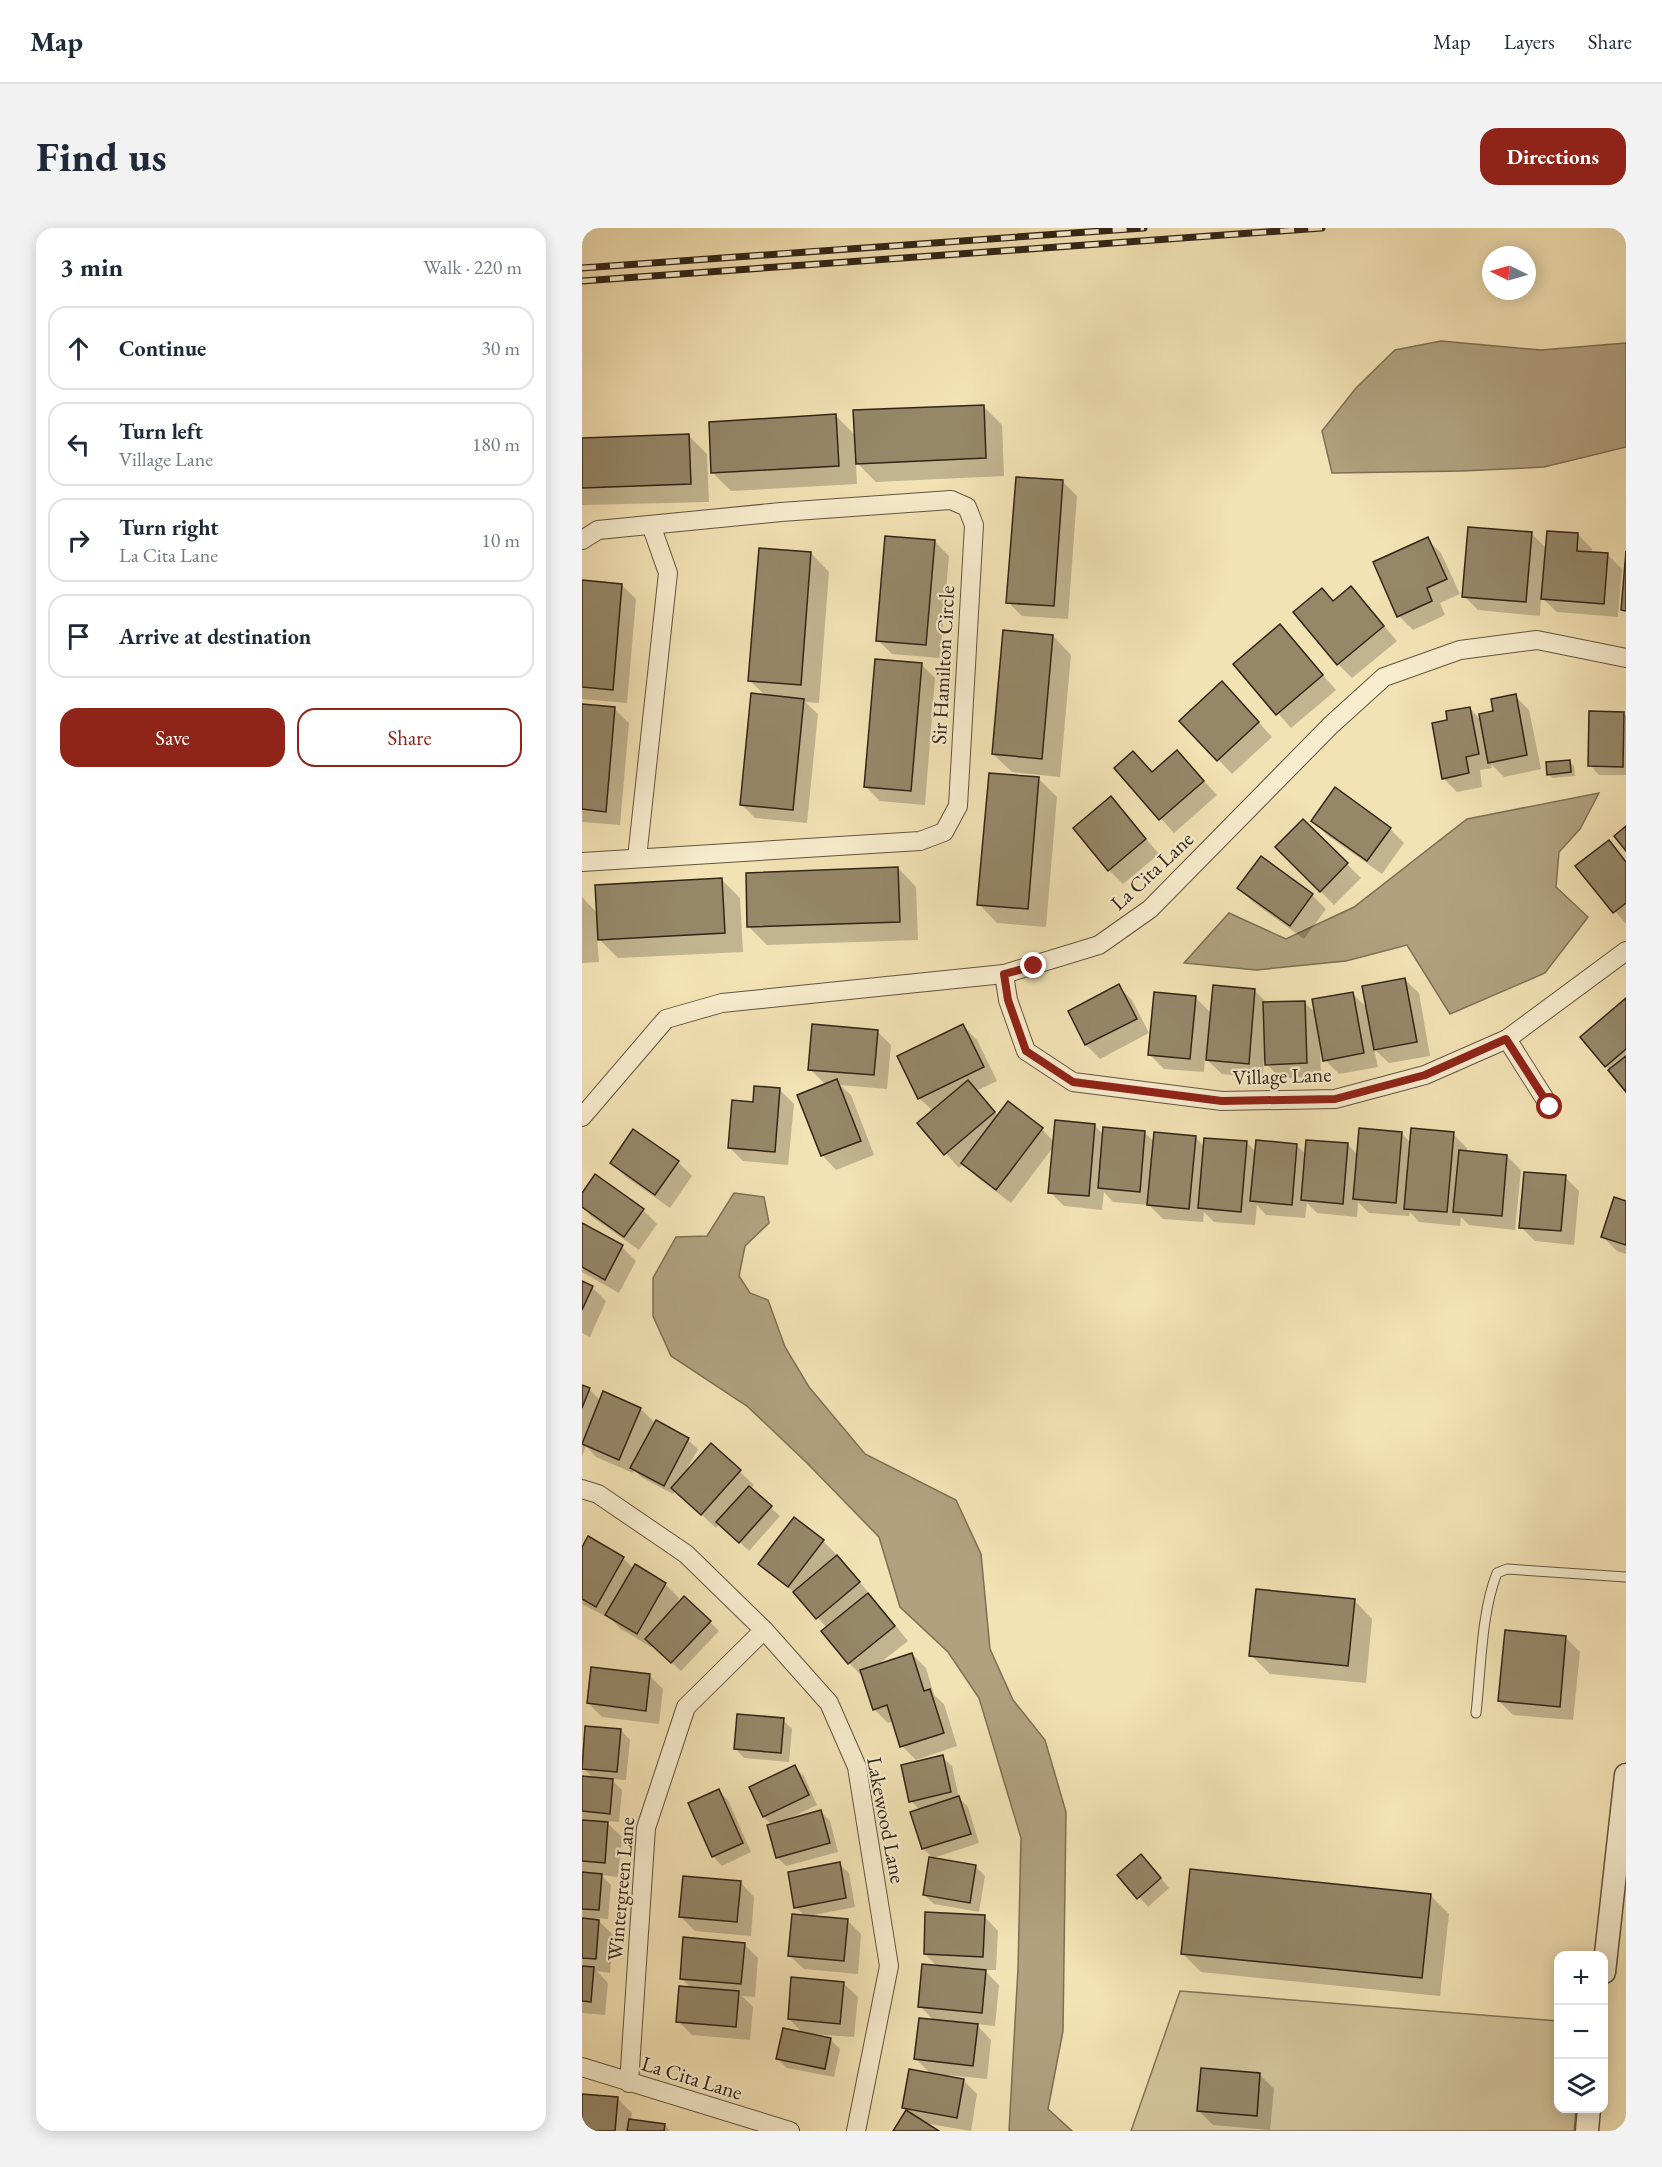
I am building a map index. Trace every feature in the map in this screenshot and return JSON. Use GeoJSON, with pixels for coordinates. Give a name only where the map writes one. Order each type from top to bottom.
{"type":"FeatureCollection","features":[{"type":"Feature","properties":{"kind":"street","name":"Sir Hamilton Circle"},"geometry":{"type":"LineString","coordinates":[[582,540],[598,530],[781,512],[951,500],[967,507],[974,525],[958,806],[944,832],[920,841],[582,862]]}},
{"type":"Feature","properties":{"kind":"street"},"geometry":{"type":"LineString","coordinates":[[637,858],[668,573],[651,525]]}},
{"type":"Feature","properties":{"kind":"street","name":"La Cita Lane"},"geometry":{"type":"LineString","coordinates":[[582,1117],[666,1019],[722,1003],[1004,974],[1099,945],[1150,909],[1330,725],[1384,677],[1460,650],[1537,640],[1626,658]]}},
{"type":"Feature","properties":{"kind":"street","name":"Village Lane"},"geometry":{"type":"LineString","coordinates":[[1004,974],[1008,1000],[1026,1051],[1073,1082],[1222,1101],[1335,1099],[1425,1075],[1506,1039],[1626,951]]}},
{"type":"Feature","properties":{"kind":"street"},"geometry":{"type":"LineString","coordinates":[[1506,1039],[1550,1107]]}},
{"type":"Feature","properties":{"kind":"street","name":"Lakewood Lane"},"geometry":{"type":"LineString","coordinates":[[582,1489],[598,1494],[686,1554],[764,1630],[829,1703],[857,1767],[889,1966],[856,2131]]}},
{"type":"Feature","properties":{"kind":"street","name":"Wintergreen Lane"},"geometry":{"type":"LineString","coordinates":[[629,2083],[646,1828],[686,1707],[764,1630]]}},
{"type":"Feature","properties":{"kind":"street"},"geometry":{"type":"LineString","coordinates":[[1606,1951],[1626,1775]]}},
{"type":"Feature","properties":{"kind":"street","name":"La Cita Lane"},"geometry":{"type":"LineString","coordinates":[[582,2067],[790,2131]]}},
{"type":"Feature","properties":{"kind":"street"},"geometry":{"type":"LineString","coordinates":[[1587,2131],[1589,2113]]}},
{"type":"Feature","properties":{"kind":"lane"},"geometry":{"type":"LineString","coordinates":[[1476,1713],[1484,1634],[1492,1585],[1497,1573],[1507,1569],[1626,1577]]}},
{"type":"Feature","properties":{"kind":"shaded area"},"geometry":{"type":"Polygon","coordinates":[[[1441,341],[1541,350],[1626,343],[1626,447],[1544,467],[1332,473],[1322,431],[1356,388],[1395,350],[1441,341]]]}},
{"type":"Feature","properties":{"kind":"shaded area"},"geometry":{"type":"Polygon","coordinates":[[[1599,793],[1580,829],[1559,852],[1556,887],[1588,917],[1545,973],[1450,1014],[1407,945],[1346,961],[1256,970],[1184,963],[1229,913],[1286,939],[1354,907],[1467,819],[1599,793]]]}},
{"type":"Feature","properties":{"kind":"shaded area"},"geometry":{"type":"Polygon","coordinates":[[[734,1193],[764,1197],[769,1223],[745,1246],[739,1276],[750,1293],[768,1300],[785,1347],[809,1387],[865,1454],[956,1500],[981,1554],[990,1649],[1013,1700],[1045,1740],[1066,1812],[1063,2031],[1048,2109],[1072,2131],[1009,2131],[1018,1968],[1021,1838],[979,1698],[948,1652],[900,1607],[879,1537],[807,1463],[747,1406],[671,1356],[653,1316],[653,1278],[676,1237],[707,1236],[734,1193]]]}},
{"type":"Feature","properties":{"kind":"shaded area"},"geometry":{"type":"Polygon","coordinates":[[[1180,1991],[1554,2021],[1554,2113],[1576,2113],[1574,2131],[1131,2131],[1180,1991]]]}},
{"type":"Feature","properties":{"kind":"building"},"geometry":{"type":"Polygon","coordinates":[[[984,405],[986,458],[856,464],[853,410],[984,405]]]}},
{"type":"Feature","properties":{"kind":"building"},"geometry":{"type":"Polygon","coordinates":[[[836,414],[839,466],[711,473],[709,422],[836,414]]]}},
{"type":"Feature","properties":{"kind":"building"},"geometry":{"type":"Polygon","coordinates":[[[689,434],[691,484],[582,488],[582,438],[689,434]]]}},
{"type":"Feature","properties":{"kind":"building"},"geometry":{"type":"Polygon","coordinates":[[[1016,477],[1063,480],[1054,606],[1006,603],[1016,477]]]}},
{"type":"Feature","properties":{"kind":"building"},"geometry":{"type":"Polygon","coordinates":[[[1468,527],[1532,532],[1526,602],[1462,597],[1468,527]]]}},
{"type":"Feature","properties":{"kind":"building"},"geometry":{"type":"Polygon","coordinates":[[[1547,531],[1578,533],[1577,551],[1608,553],[1604,604],[1541,599],[1547,531]]]}},
{"type":"Feature","properties":{"kind":"building"},"geometry":{"type":"Polygon","coordinates":[[[885,536],[935,540],[926,645],[876,641],[885,536]]]}},
{"type":"Feature","properties":{"kind":"building"},"geometry":{"type":"Polygon","coordinates":[[[1428,537],[1447,579],[1427,588],[1432,601],[1397,617],[1373,562],[1428,537]]]}},
{"type":"Feature","properties":{"kind":"building"},"geometry":{"type":"Polygon","coordinates":[[[759,548],[811,552],[801,685],[748,681],[759,548]]]}},
{"type":"Feature","properties":{"kind":"building"},"geometry":{"type":"Polygon","coordinates":[[[1626,551],[1626,611],[1621,610],[1626,551]]]}},
{"type":"Feature","properties":{"kind":"building"},"geometry":{"type":"Polygon","coordinates":[[[582,580],[622,584],[613,690],[582,687],[582,580]]]}},
{"type":"Feature","properties":{"kind":"building"},"geometry":{"type":"Polygon","coordinates":[[[1351,586],[1384,626],[1337,665],[1293,612],[1322,588],[1333,601],[1351,586]]]}},
{"type":"Feature","properties":{"kind":"building"},"geometry":{"type":"Polygon","coordinates":[[[1280,624],[1323,675],[1276,715],[1233,664],[1280,624]]]}},
{"type":"Feature","properties":{"kind":"building"},"geometry":{"type":"Polygon","coordinates":[[[1003,630],[1053,635],[1042,759],[992,754],[1003,630]]]}},
{"type":"Feature","properties":{"kind":"building"},"geometry":{"type":"Polygon","coordinates":[[[875,659],[922,663],[911,791],[864,787],[875,659]]]}},
{"type":"Feature","properties":{"kind":"building"},"geometry":{"type":"Polygon","coordinates":[[[1222,681],[1259,722],[1217,761],[1179,721],[1222,681]]]}},
{"type":"Feature","properties":{"kind":"building"},"geometry":{"type":"Polygon","coordinates":[[[751,693],[804,699],[793,810],[740,805],[751,693]]]}},
{"type":"Feature","properties":{"kind":"building"},"geometry":{"type":"Polygon","coordinates":[[[1516,694],[1527,755],[1488,763],[1479,714],[1493,711],[1491,699],[1516,694]]]}},
{"type":"Feature","properties":{"kind":"building"},"geometry":{"type":"Polygon","coordinates":[[[582,704],[615,707],[606,812],[582,809],[582,704]]]}},
{"type":"Feature","properties":{"kind":"building"},"geometry":{"type":"Polygon","coordinates":[[[1470,707],[1479,754],[1466,757],[1469,773],[1442,779],[1432,723],[1447,720],[1446,711],[1470,707]]]}},
{"type":"Feature","properties":{"kind":"building"},"geometry":{"type":"Polygon","coordinates":[[[1589,711],[1624,712],[1623,767],[1588,766],[1589,711]]]}},
{"type":"Feature","properties":{"kind":"building"},"geometry":{"type":"Polygon","coordinates":[[[1177,750],[1204,781],[1159,820],[1114,768],[1133,751],[1152,772],[1177,750]]]}},
{"type":"Feature","properties":{"kind":"building"},"geometry":{"type":"Polygon","coordinates":[[[1570,760],[1571,772],[1547,775],[1546,762],[1570,760]]]}},
{"type":"Feature","properties":{"kind":"building"},"geometry":{"type":"Polygon","coordinates":[[[989,773],[1039,777],[1028,909],[977,905],[989,773]]]}},
{"type":"Feature","properties":{"kind":"building"},"geometry":{"type":"Polygon","coordinates":[[[1335,787],[1391,828],[1367,861],[1311,821],[1335,787]]]}},
{"type":"Feature","properties":{"kind":"building"},"geometry":{"type":"Polygon","coordinates":[[[1111,796],[1146,839],[1108,871],[1073,828],[1111,796]]]}},
{"type":"Feature","properties":{"kind":"building"},"geometry":{"type":"Polygon","coordinates":[[[1303,819],[1348,863],[1320,892],[1275,847],[1303,819]]]}},
{"type":"Feature","properties":{"kind":"building"},"geometry":{"type":"Polygon","coordinates":[[[1626,826],[1626,851],[1614,836],[1626,826]]]}},
{"type":"Feature","properties":{"kind":"building"},"geometry":{"type":"Polygon","coordinates":[[[1609,840],[1626,862],[1626,903],[1613,913],[1575,866],[1609,840]]]}},
{"type":"Feature","properties":{"kind":"building"},"geometry":{"type":"Polygon","coordinates":[[[1261,856],[1313,894],[1290,926],[1237,888],[1261,856]]]}},
{"type":"Feature","properties":{"kind":"building"},"geometry":{"type":"Polygon","coordinates":[[[898,867],[900,922],[747,927],[746,873],[898,867]]]}},
{"type":"Feature","properties":{"kind":"building"},"geometry":{"type":"Polygon","coordinates":[[[722,878],[725,933],[598,940],[595,885],[722,878]]]}},
{"type":"Feature","properties":{"kind":"building"},"geometry":{"type":"Polygon","coordinates":[[[1405,978],[1417,1042],[1374,1050],[1362,986],[1405,978]]]}},
{"type":"Feature","properties":{"kind":"building"},"geometry":{"type":"Polygon","coordinates":[[[1119,984],[1137,1019],[1085,1045],[1068,1011],[1119,984]]]}},
{"type":"Feature","properties":{"kind":"building"},"geometry":{"type":"Polygon","coordinates":[[[1213,985],[1255,989],[1249,1064],[1206,1060],[1213,985]]]}},
{"type":"Feature","properties":{"kind":"building"},"geometry":{"type":"Polygon","coordinates":[[[1154,992],[1196,996],[1190,1059],[1148,1055],[1154,992]]]}},
{"type":"Feature","properties":{"kind":"building"},"geometry":{"type":"Polygon","coordinates":[[[1353,992],[1364,1053],[1323,1061],[1312,999],[1353,992]]]}},
{"type":"Feature","properties":{"kind":"building"},"geometry":{"type":"Polygon","coordinates":[[[1626,998],[1626,1049],[1605,1067],[1580,1037],[1626,998]]]}},
{"type":"Feature","properties":{"kind":"building"},"geometry":{"type":"Polygon","coordinates":[[[1305,1001],[1307,1063],[1265,1065],[1263,1002],[1305,1001]]]}},
{"type":"Feature","properties":{"kind":"building"},"geometry":{"type":"Polygon","coordinates":[[[812,1024],[878,1030],[874,1075],[808,1070],[812,1024]]]}},
{"type":"Feature","properties":{"kind":"building"},"geometry":{"type":"Polygon","coordinates":[[[963,1024],[984,1067],[918,1099],[897,1056],[963,1024]]]}},
{"type":"Feature","properties":{"kind":"building"},"geometry":{"type":"Polygon","coordinates":[[[1626,1056],[1626,1092],[1608,1070],[1626,1056]]]}},
{"type":"Feature","properties":{"kind":"building"},"geometry":{"type":"Polygon","coordinates":[[[837,1079],[861,1141],[821,1156],[797,1095],[837,1079]]]}},
{"type":"Feature","properties":{"kind":"building"},"geometry":{"type":"Polygon","coordinates":[[[968,1080],[995,1112],[944,1155],[917,1123],[968,1080]]]}},
{"type":"Feature","properties":{"kind":"building"},"geometry":{"type":"Polygon","coordinates":[[[754,1086],[780,1088],[775,1152],[728,1148],[732,1100],[753,1102],[754,1086]]]}},
{"type":"Feature","properties":{"kind":"building"},"geometry":{"type":"Polygon","coordinates":[[[1008,1101],[1043,1128],[996,1190],[961,1163],[1008,1101]]]}},
{"type":"Feature","properties":{"kind":"building"},"geometry":{"type":"Polygon","coordinates":[[[1055,1120],[1095,1124],[1089,1196],[1048,1193],[1055,1120]]]}},
{"type":"Feature","properties":{"kind":"building"},"geometry":{"type":"Polygon","coordinates":[[[1103,1127],[1145,1131],[1140,1192],[1098,1188],[1103,1127]]]}},
{"type":"Feature","properties":{"kind":"building"},"geometry":{"type":"Polygon","coordinates":[[[1359,1128],[1402,1132],[1396,1203],[1353,1199],[1359,1128]]]}},
{"type":"Feature","properties":{"kind":"building"},"geometry":{"type":"Polygon","coordinates":[[[1411,1128],[1454,1132],[1447,1212],[1404,1209],[1411,1128]]]}},
{"type":"Feature","properties":{"kind":"building"},"geometry":{"type":"Polygon","coordinates":[[[633,1129],[679,1161],[655,1195],[610,1163],[633,1129]]]}},
{"type":"Feature","properties":{"kind":"building"},"geometry":{"type":"Polygon","coordinates":[[[1154,1132],[1196,1136],[1189,1209],[1147,1205],[1154,1132]]]}},
{"type":"Feature","properties":{"kind":"building"},"geometry":{"type":"Polygon","coordinates":[[[1204,1138],[1247,1141],[1241,1212],[1198,1208],[1204,1138]]]}},
{"type":"Feature","properties":{"kind":"building"},"geometry":{"type":"Polygon","coordinates":[[[1256,1140],[1297,1144],[1292,1205],[1250,1201],[1256,1140]]]}},
{"type":"Feature","properties":{"kind":"building"},"geometry":{"type":"Polygon","coordinates":[[[1306,1140],[1348,1143],[1343,1204],[1301,1200],[1306,1140]]]}},
{"type":"Feature","properties":{"kind":"building"},"geometry":{"type":"Polygon","coordinates":[[[1459,1150],[1507,1155],[1502,1216],[1453,1212],[1459,1150]]]}},
{"type":"Feature","properties":{"kind":"building"},"geometry":{"type":"Polygon","coordinates":[[[1524,1172],[1566,1175],[1561,1231],[1519,1228],[1524,1172]]]}},
{"type":"Feature","properties":{"kind":"building"},"geometry":{"type":"Polygon","coordinates":[[[595,1174],[644,1209],[624,1237],[582,1207],[582,1193],[595,1174]]]}},
{"type":"Feature","properties":{"kind":"building"},"geometry":{"type":"Polygon","coordinates":[[[1614,1197],[1626,1201],[1626,1245],[1601,1237],[1614,1197]]]}},
{"type":"Feature","properties":{"kind":"building"},"geometry":{"type":"Polygon","coordinates":[[[582,1223],[623,1245],[605,1280],[582,1267],[582,1223]]]}},
{"type":"Feature","properties":{"kind":"building"},"geometry":{"type":"Polygon","coordinates":[[[582,1281],[593,1286],[582,1310],[582,1281]]]}},
{"type":"Feature","properties":{"kind":"building"},"geometry":{"type":"Polygon","coordinates":[[[582,1385],[590,1388],[582,1408],[582,1385]]]}},
{"type":"Feature","properties":{"kind":"building"},"geometry":{"type":"Polygon","coordinates":[[[603,1391],[641,1408],[619,1460],[582,1444],[603,1391]]]}},
{"type":"Feature","properties":{"kind":"building"},"geometry":{"type":"Polygon","coordinates":[[[656,1420],[689,1438],[664,1486],[630,1468],[656,1420]]]}},
{"type":"Feature","properties":{"kind":"building"},"geometry":{"type":"Polygon","coordinates":[[[711,1443],[741,1470],[701,1515],[671,1488],[711,1443]]]}},
{"type":"Feature","properties":{"kind":"building"},"geometry":{"type":"Polygon","coordinates":[[[749,1486],[772,1506],[739,1543],[716,1522],[749,1486]]]}},
{"type":"Feature","properties":{"kind":"building"},"geometry":{"type":"Polygon","coordinates":[[[794,1517],[824,1540],[788,1587],[758,1564],[794,1517]]]}},
{"type":"Feature","properties":{"kind":"building"},"geometry":{"type":"Polygon","coordinates":[[[588,1536],[624,1557],[596,1607],[582,1599],[582,1547],[588,1536]]]}},
{"type":"Feature","properties":{"kind":"building"},"geometry":{"type":"Polygon","coordinates":[[[837,1555],[860,1582],[816,1619],[793,1592],[837,1555]]]}},
{"type":"Feature","properties":{"kind":"building"},"geometry":{"type":"Polygon","coordinates":[[[635,1564],[666,1583],[637,1634],[605,1615],[635,1564]]]}},
{"type":"Feature","properties":{"kind":"building"},"geometry":{"type":"Polygon","coordinates":[[[1256,1589],[1355,1599],[1348,1666],[1249,1656],[1256,1589]]]}},
{"type":"Feature","properties":{"kind":"building"},"geometry":{"type":"Polygon","coordinates":[[[868,1593],[895,1626],[848,1664],[821,1631],[868,1593]]]}},
{"type":"Feature","properties":{"kind":"building"},"geometry":{"type":"Polygon","coordinates":[[[684,1596],[711,1621],[671,1663],[645,1639],[684,1596]]]}},
{"type":"Feature","properties":{"kind":"building"},"geometry":{"type":"Polygon","coordinates":[[[1505,1630],[1566,1636],[1560,1707],[1498,1701],[1505,1630]]]}},
{"type":"Feature","properties":{"kind":"building"},"geometry":{"type":"Polygon","coordinates":[[[912,1653],[924,1691],[930,1689],[944,1733],[900,1747],[887,1705],[873,1710],[860,1670],[912,1653]]]}},
{"type":"Feature","properties":{"kind":"building"},"geometry":{"type":"Polygon","coordinates":[[[591,1667],[650,1674],[646,1711],[587,1703],[591,1667]]]}},
{"type":"Feature","properties":{"kind":"building"},"geometry":{"type":"Polygon","coordinates":[[[737,1714],[784,1718],[781,1753],[734,1749],[737,1714]]]}},
{"type":"Feature","properties":{"kind":"building"},"geometry":{"type":"Polygon","coordinates":[[[585,1726],[621,1729],[617,1772],[582,1769],[585,1726]]]}},
{"type":"Feature","properties":{"kind":"building"},"geometry":{"type":"Polygon","coordinates":[[[943,1755],[951,1792],[909,1802],[901,1765],[943,1755]]]}},
{"type":"Feature","properties":{"kind":"building"},"geometry":{"type":"Polygon","coordinates":[[[795,1765],[809,1795],[763,1817],[749,1787],[795,1765]]]}},
{"type":"Feature","properties":{"kind":"building"},"geometry":{"type":"Polygon","coordinates":[[[582,1776],[613,1779],[610,1814],[582,1811],[582,1776]]]}},
{"type":"Feature","properties":{"kind":"building"},"geometry":{"type":"Polygon","coordinates":[[[719,1789],[743,1843],[712,1857],[688,1803],[719,1789]]]}},
{"type":"Feature","properties":{"kind":"building"},"geometry":{"type":"Polygon","coordinates":[[[959,1796],[971,1834],[922,1849],[910,1812],[959,1796]]]}},
{"type":"Feature","properties":{"kind":"building"},"geometry":{"type":"Polygon","coordinates":[[[821,1810],[830,1843],[776,1858],[767,1825],[821,1810]]]}},
{"type":"Feature","properties":{"kind":"building"},"geometry":{"type":"Polygon","coordinates":[[[582,1820],[608,1822],[605,1863],[582,1861],[582,1820]]]}},
{"type":"Feature","properties":{"kind":"building"},"geometry":{"type":"Polygon","coordinates":[[[1141,1854],[1161,1878],[1137,1899],[1117,1875],[1141,1854]]]}},
{"type":"Feature","properties":{"kind":"building"},"geometry":{"type":"Polygon","coordinates":[[[929,1857],[976,1865],[970,1903],[923,1895],[929,1857]]]}},
{"type":"Feature","properties":{"kind":"building"},"geometry":{"type":"Polygon","coordinates":[[[840,1862],[846,1898],[794,1908],[788,1872],[840,1862]]]}},
{"type":"Feature","properties":{"kind":"building"},"geometry":{"type":"Polygon","coordinates":[[[1190,1869],[1431,1894],[1422,1978],[1181,1954],[1190,1869]]]}},
{"type":"Feature","properties":{"kind":"building"},"geometry":{"type":"Polygon","coordinates":[[[582,1872],[602,1874],[599,1910],[582,1909],[582,1872]]]}},
{"type":"Feature","properties":{"kind":"building"},"geometry":{"type":"Polygon","coordinates":[[[683,1876],[741,1881],[737,1922],[679,1917],[683,1876]]]}},
{"type":"Feature","properties":{"kind":"building"},"geometry":{"type":"Polygon","coordinates":[[[925,1912],[985,1915],[983,1957],[924,1954],[925,1912]]]}},
{"type":"Feature","properties":{"kind":"building"},"geometry":{"type":"Polygon","coordinates":[[[792,1914],[848,1919],[844,1961],[788,1956],[792,1914]]]}},
{"type":"Feature","properties":{"kind":"building"},"geometry":{"type":"Polygon","coordinates":[[[582,1918],[599,1920],[596,1959],[582,1958],[582,1918]]]}},
{"type":"Feature","properties":{"kind":"building"},"geometry":{"type":"Polygon","coordinates":[[[683,1937],[745,1943],[741,1984],[680,1979],[683,1937]]]}},
{"type":"Feature","properties":{"kind":"building"},"geometry":{"type":"Polygon","coordinates":[[[922,1964],[986,1970],[982,2013],[918,2007],[922,1964]]]}},
{"type":"Feature","properties":{"kind":"building"},"geometry":{"type":"Polygon","coordinates":[[[582,1966],[594,1967],[591,2002],[582,2001],[582,1966]]]}},
{"type":"Feature","properties":{"kind":"building"},"geometry":{"type":"Polygon","coordinates":[[[791,1977],[844,1982],[840,2024],[788,2019],[791,1977]]]}},
{"type":"Feature","properties":{"kind":"building"},"geometry":{"type":"Polygon","coordinates":[[[679,1986],[739,1991],[736,2027],[676,2022],[679,1986]]]}},
{"type":"Feature","properties":{"kind":"building"},"geometry":{"type":"Polygon","coordinates":[[[919,2018],[978,2024],[973,2066],[914,2059],[919,2018]]]}},
{"type":"Feature","properties":{"kind":"building"},"geometry":{"type":"Polygon","coordinates":[[[783,2028],[831,2038],[825,2069],[776,2059],[783,2028]]]}},
{"type":"Feature","properties":{"kind":"building"},"geometry":{"type":"Polygon","coordinates":[[[1201,2068],[1260,2073],[1257,2116],[1197,2111],[1201,2068]]]}},
{"type":"Feature","properties":{"kind":"building"},"geometry":{"type":"Polygon","coordinates":[[[909,2069],[964,2079],[957,2118],[902,2108],[909,2069]]]}},
{"type":"Feature","properties":{"kind":"building"},"geometry":{"type":"Polygon","coordinates":[[[582,2094],[618,2097],[615,2131],[582,2131],[582,2094]]]}},
{"type":"Feature","properties":{"kind":"building"},"geometry":{"type":"Polygon","coordinates":[[[906,2110],[939,2131],[893,2131],[906,2110]]]}},
{"type":"Feature","properties":{"kind":"building"},"geometry":{"type":"Polygon","coordinates":[[[629,2119],[665,2124],[664,2131],[627,2131],[629,2119]]]}},
{"type":"Feature","properties":{"kind":"railway"},"geometry":{"type":"LineString","coordinates":[[582,268],[1144,228]]}},
{"type":"Feature","properties":{"kind":"railway"},"geometry":{"type":"LineString","coordinates":[[582,281],[1322,228]]}},
{"type":"Feature","properties":{"kind":"route"},"geometry":{"type":"LineString","coordinates":[[1034,966],[1004,974],[1008,1000],[1026,1051],[1073,1082],[1222,1101],[1335,1099],[1425,1075],[1506,1039],[1550,1107]]}}]}
